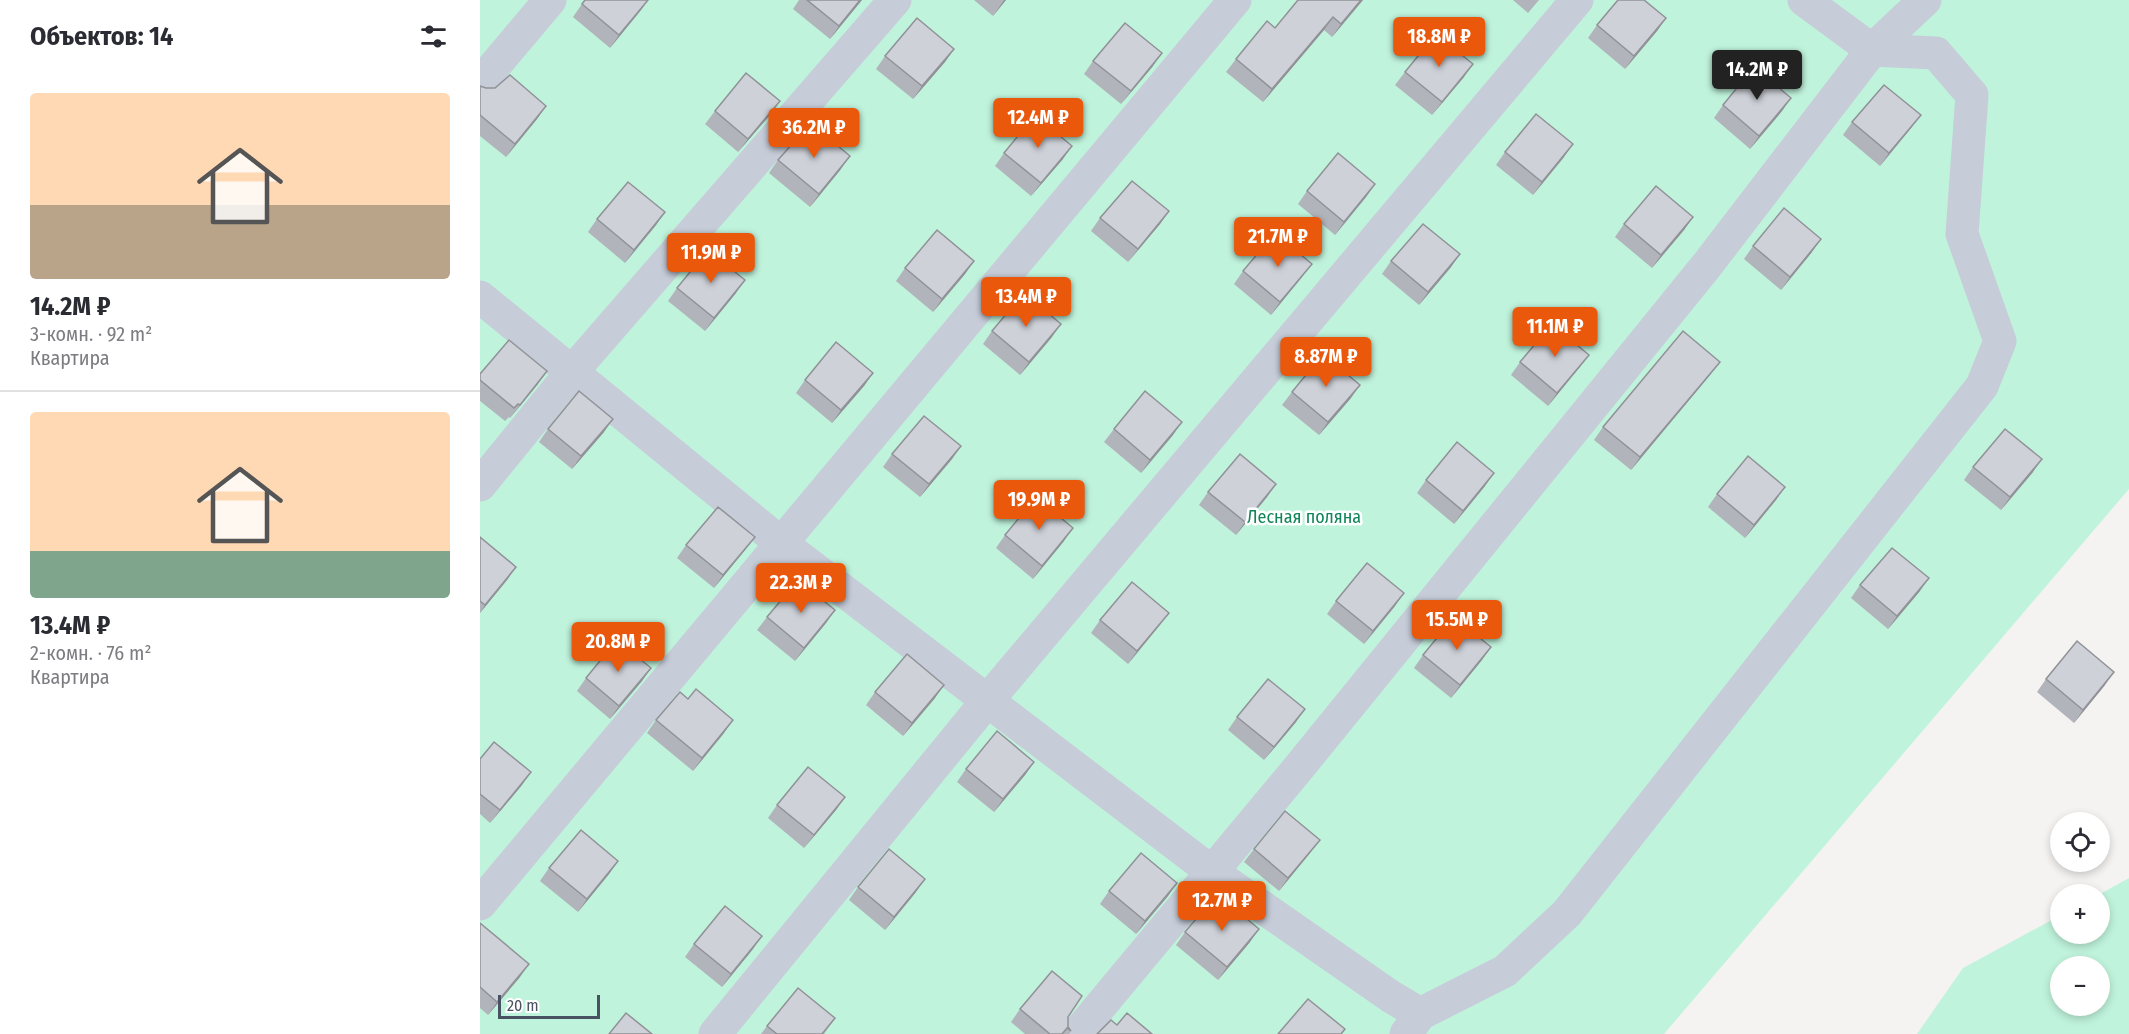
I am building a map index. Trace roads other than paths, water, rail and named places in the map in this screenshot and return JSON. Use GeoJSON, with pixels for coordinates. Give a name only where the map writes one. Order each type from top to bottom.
{"type":"FeatureCollection","features":[{"type":"Feature","properties":{"kind":"street"},"geometry":{"type":"LineString","coordinates":[[480,83],[550,0]]}},
{"type":"Feature","properties":{"kind":"street"},"geometry":{"type":"LineString","coordinates":[[480,485],[571,373],[895,0]]}},
{"type":"Feature","properties":{"kind":"street"},"geometry":{"type":"LineString","coordinates":[[480,904],[780,543],[1194,52],[1235,0]]}},
{"type":"Feature","properties":{"kind":"street"},"geometry":{"type":"LineString","coordinates":[[715,1034],[987,701],[1577,0]]}},
{"type":"Feature","properties":{"kind":"street"},"geometry":{"type":"LineString","coordinates":[[480,297],[780,543],[1212,872],[1390,996],[1413,1024],[1505,971],[1568,913],[1982,386],[2000,341],[1962,234],[1972,95],[1936,53],[1872,50],[1804,0]]}},
{"type":"Feature","properties":{"kind":"street"},"geometry":{"type":"LineString","coordinates":[[1077,1034],[1707,265],[1872,50],[1925,0]]}},
{"type":"Feature","properties":{"kind":"park label","name":"Лесная поляна"},"geometry":{"type":"Point","coordinates":[1304,517]}}]}
